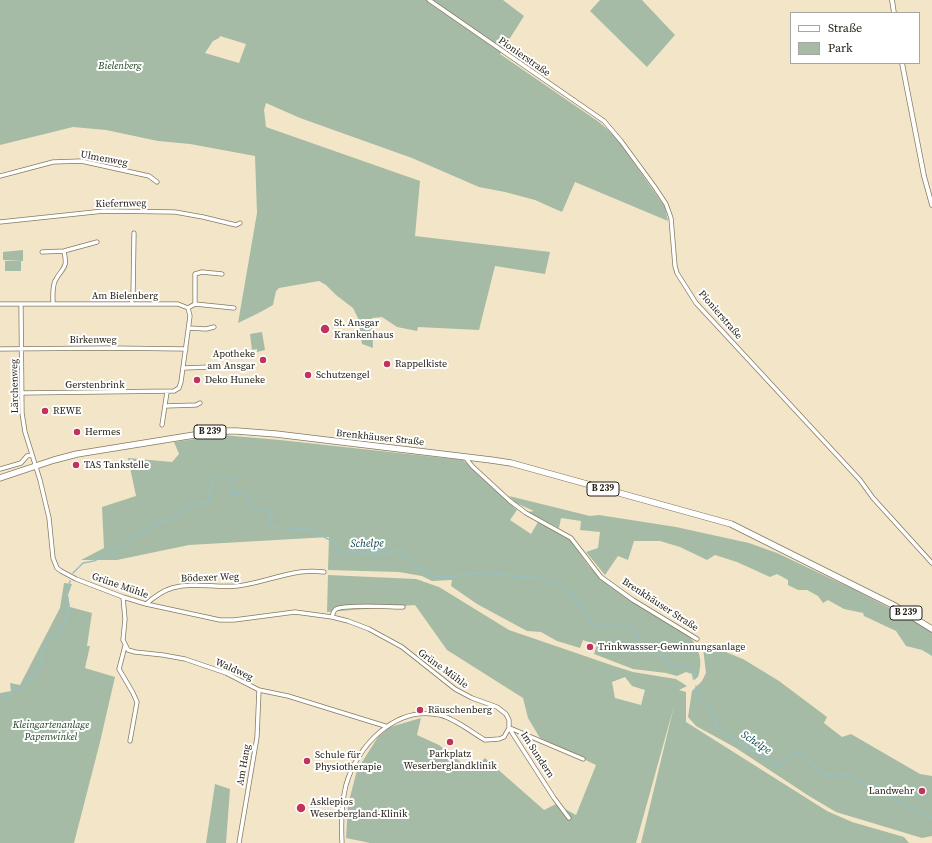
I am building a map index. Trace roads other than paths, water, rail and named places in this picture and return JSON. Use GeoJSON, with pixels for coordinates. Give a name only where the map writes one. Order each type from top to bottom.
{"type":"FeatureCollection","features":[{"type":"Feature","properties":{"kind":"main road","name":"Brenkhäuser Straße"},"geometry":{"type":"LineString","coordinates":[[0,478],[65,457],[99,450],[199,434],[231,431],[276,434],[464,456]]}},
{"type":"Feature","properties":{"kind":"main road","name":"B 239"},"geometry":{"type":"LineString","coordinates":[[464,456],[512,463],[732,524],[895,606],[932,629]]}},
{"type":"Feature","properties":{"kind":"street","name":"Pionierstraße"},"geometry":{"type":"LineString","coordinates":[[429,0],[604,122],[614,132],[641,167],[666,204],[670,218],[677,273],[696,302],[860,480],[874,498],[932,563]]}},
{"type":"Feature","properties":{"kind":"street"},"geometry":{"type":"LineString","coordinates":[[892,0],[894,12]]}},
{"type":"Feature","properties":{"kind":"street"},"geometry":{"type":"LineString","coordinates":[[902,64],[924,176],[932,205]]}},
{"type":"Feature","properties":{"kind":"street","name":"Ulmenweg"},"geometry":{"type":"LineString","coordinates":[[0,176],[53,162],[81,161],[149,176],[157,182]]}},
{"type":"Feature","properties":{"kind":"street","name":"Kiefernweg"},"geometry":{"type":"LineString","coordinates":[[0,222],[104,211],[175,212],[236,225],[240,223]]}},
{"type":"Feature","properties":{"kind":"street"},"geometry":{"type":"LineString","coordinates":[[131,304],[133,297],[134,233]]}},
{"type":"Feature","properties":{"kind":"street"},"geometry":{"type":"LineString","coordinates":[[42,252],[64,251],[97,242]]}},
{"type":"Feature","properties":{"kind":"street"},"geometry":{"type":"LineString","coordinates":[[53,304],[53,289],[55,281],[64,269],[66,261],[64,251]]}},
{"type":"Feature","properties":{"kind":"street"},"geometry":{"type":"LineString","coordinates":[[195,304],[195,274],[202,272],[222,274]]}},
{"type":"Feature","properties":{"kind":"street","name":"Am Bielenberg"},"geometry":{"type":"LineString","coordinates":[[0,304],[178,304],[188,308]]}},
{"type":"Feature","properties":{"kind":"street","name":"Lärchenweg"},"geometry":{"type":"LineString","coordinates":[[21,304],[22,413],[25,432],[36,466]]}},
{"type":"Feature","properties":{"kind":"street"},"geometry":{"type":"LineString","coordinates":[[162,425],[168,392],[179,388],[184,368],[190,316],[188,308],[195,304],[234,308]]}},
{"type":"Feature","properties":{"kind":"street"},"geometry":{"type":"LineString","coordinates":[[189,328],[206,329],[214,327]]}},
{"type":"Feature","properties":{"kind":"street","name":"Birkenweg"},"geometry":{"type":"LineString","coordinates":[[0,349],[186,349]]}},
{"type":"Feature","properties":{"kind":"street"},"geometry":{"type":"LineString","coordinates":[[184,368],[210,368]]}},
{"type":"Feature","properties":{"kind":"street","name":"Gerstenbrink"},"geometry":{"type":"LineString","coordinates":[[22,394],[168,392]]}},
{"type":"Feature","properties":{"kind":"street"},"geometry":{"type":"LineString","coordinates":[[165,406],[196,406],[200,403]]}},
{"type":"Feature","properties":{"kind":"street"},"geometry":{"type":"LineString","coordinates":[[0,469],[21,463],[27,456],[32,455]]}},
{"type":"Feature","properties":{"kind":"street","name":"Brenkhäuser Straße"},"geometry":{"type":"LineString","coordinates":[[464,456],[472,466],[510,501],[526,513],[571,538],[601,576],[633,600],[697,639]]}},
{"type":"Feature","properties":{"kind":"street","name":"Grüne Mühle"},"geometry":{"type":"LineString","coordinates":[[36,466],[49,518],[53,558],[57,568],[61,571],[76,579],[123,597],[146,604],[220,620],[234,620],[295,612],[321,615],[348,621],[369,629],[395,643],[455,689],[472,698],[497,707],[506,714],[509,720],[509,728]]}},
{"type":"Feature","properties":{"kind":"street","name":"Bödexer Weg"},"geometry":{"type":"LineString","coordinates":[[146,604],[167,590],[175,587],[196,585],[238,586],[253,584],[300,572],[324,572]]}},
{"type":"Feature","properties":{"kind":"street"},"geometry":{"type":"LineString","coordinates":[[123,597],[125,619],[122,640],[125,646],[119,669],[133,693],[136,702],[130,741]]}},
{"type":"Feature","properties":{"kind":"street"},"geometry":{"type":"LineString","coordinates":[[332,617],[335,610],[340,608],[358,606],[403,607]]}},
{"type":"Feature","properties":{"kind":"street","name":"Waldweg"},"geometry":{"type":"LineString","coordinates":[[125,646],[128,650],[135,652],[169,656],[200,664],[226,673],[259,690],[288,696],[385,726]]}},
{"type":"Feature","properties":{"kind":"street","name":"Am Hang"},"geometry":{"type":"LineString","coordinates":[[239,843],[257,737],[259,690]]}},
{"type":"Feature","properties":{"kind":"street"},"geometry":{"type":"LineString","coordinates":[[342,843],[341,813],[348,779],[361,753],[385,726],[404,717],[421,714],[440,715],[452,720],[489,741],[499,739],[504,736],[509,728]]}},
{"type":"Feature","properties":{"kind":"street","name":"Im Sundern"},"geometry":{"type":"LineString","coordinates":[[509,728],[583,759]]}},
{"type":"Feature","properties":{"kind":"street","name":"Im Sundern"},"geometry":{"type":"LineString","coordinates":[[509,728],[554,798],[569,818]]}},
{"type":"Feature","properties":{"kind":"waterway","name":"Schelpe"},"geometry":{"type":"LineString","coordinates":[[73,573],[83,563],[94,561],[122,546],[131,537],[158,523],[174,517],[189,507],[208,501],[211,484],[215,477],[233,478],[233,495],[244,493],[251,500],[250,507],[269,510],[272,515],[269,520],[269,525],[271,527],[308,529],[334,542],[338,552],[383,553],[400,551],[416,566],[426,570],[433,576],[448,577],[476,573],[540,578],[556,583],[572,594],[595,627],[633,627],[642,647],[659,652],[671,667],[683,665],[695,673],[695,679]]}},
{"type":"Feature","properties":{"kind":"waterway","name":"Schelpe"},"geometry":{"type":"LineString","coordinates":[[0,696],[8,696],[16,688],[23,688],[40,665],[42,658],[41,652],[47,643],[61,631],[69,608],[67,593],[70,581]]}},
{"type":"Feature","properties":{"kind":"waterway","name":"Schelpe"},"geometry":{"type":"LineString","coordinates":[[696,686],[696,695],[704,701],[712,713],[718,728],[737,742],[779,766],[792,754],[805,756],[821,774],[848,775],[867,785],[882,788],[897,801],[932,818]]}},
{"type":"Feature","properties":{"kind":"place","name":"St. Ansgar Krankenhaus"},"geometry":{"type":"Point","coordinates":[325,329]}},
{"type":"Feature","properties":{"kind":"place","name":"Apotheke am Ansgar"},"geometry":{"type":"Point","coordinates":[263,360]}},
{"type":"Feature","properties":{"kind":"place","name":"Rappelkiste"},"geometry":{"type":"Point","coordinates":[387,364]}},
{"type":"Feature","properties":{"kind":"place","name":"Schutzengel"},"geometry":{"type":"Point","coordinates":[308,375]}},
{"type":"Feature","properties":{"kind":"place","name":"Deko Huneke"},"geometry":{"type":"Point","coordinates":[197,380]}},
{"type":"Feature","properties":{"kind":"place","name":"REWE"},"geometry":{"type":"Point","coordinates":[45,411]}},
{"type":"Feature","properties":{"kind":"place","name":"Hermes"},"geometry":{"type":"Point","coordinates":[77,432]}},
{"type":"Feature","properties":{"kind":"place","name":"TAS Tankstelle"},"geometry":{"type":"Point","coordinates":[76,465]}},
{"type":"Feature","properties":{"kind":"place","name":"Trinkwassser-Gewinnungsanlage"},"geometry":{"type":"Point","coordinates":[590,647]}},
{"type":"Feature","properties":{"kind":"place","name":"Räuschenberg"},"geometry":{"type":"Point","coordinates":[420,710]}},
{"type":"Feature","properties":{"kind":"place","name":"Parkplatz Weserberglandklinik"},"geometry":{"type":"Point","coordinates":[450,742]}},
{"type":"Feature","properties":{"kind":"place","name":"Schule für Physiotherapie"},"geometry":{"type":"Point","coordinates":[307,761]}},
{"type":"Feature","properties":{"kind":"place","name":"Landwehr"},"geometry":{"type":"Point","coordinates":[922,791]}},
{"type":"Feature","properties":{"kind":"place","name":"Asklepios Weserbergland-Klinik"},"geometry":{"type":"Point","coordinates":[301,808]}},
{"type":"Feature","properties":{"kind":"park label","name":"Bielenberg"},"geometry":{"type":"Point","coordinates":[120,66]}},
{"type":"Feature","properties":{"kind":"park label","name":"Kleingartenanlage Papenwinkel"},"geometry":{"type":"Point","coordinates":[51,730]}}]}
